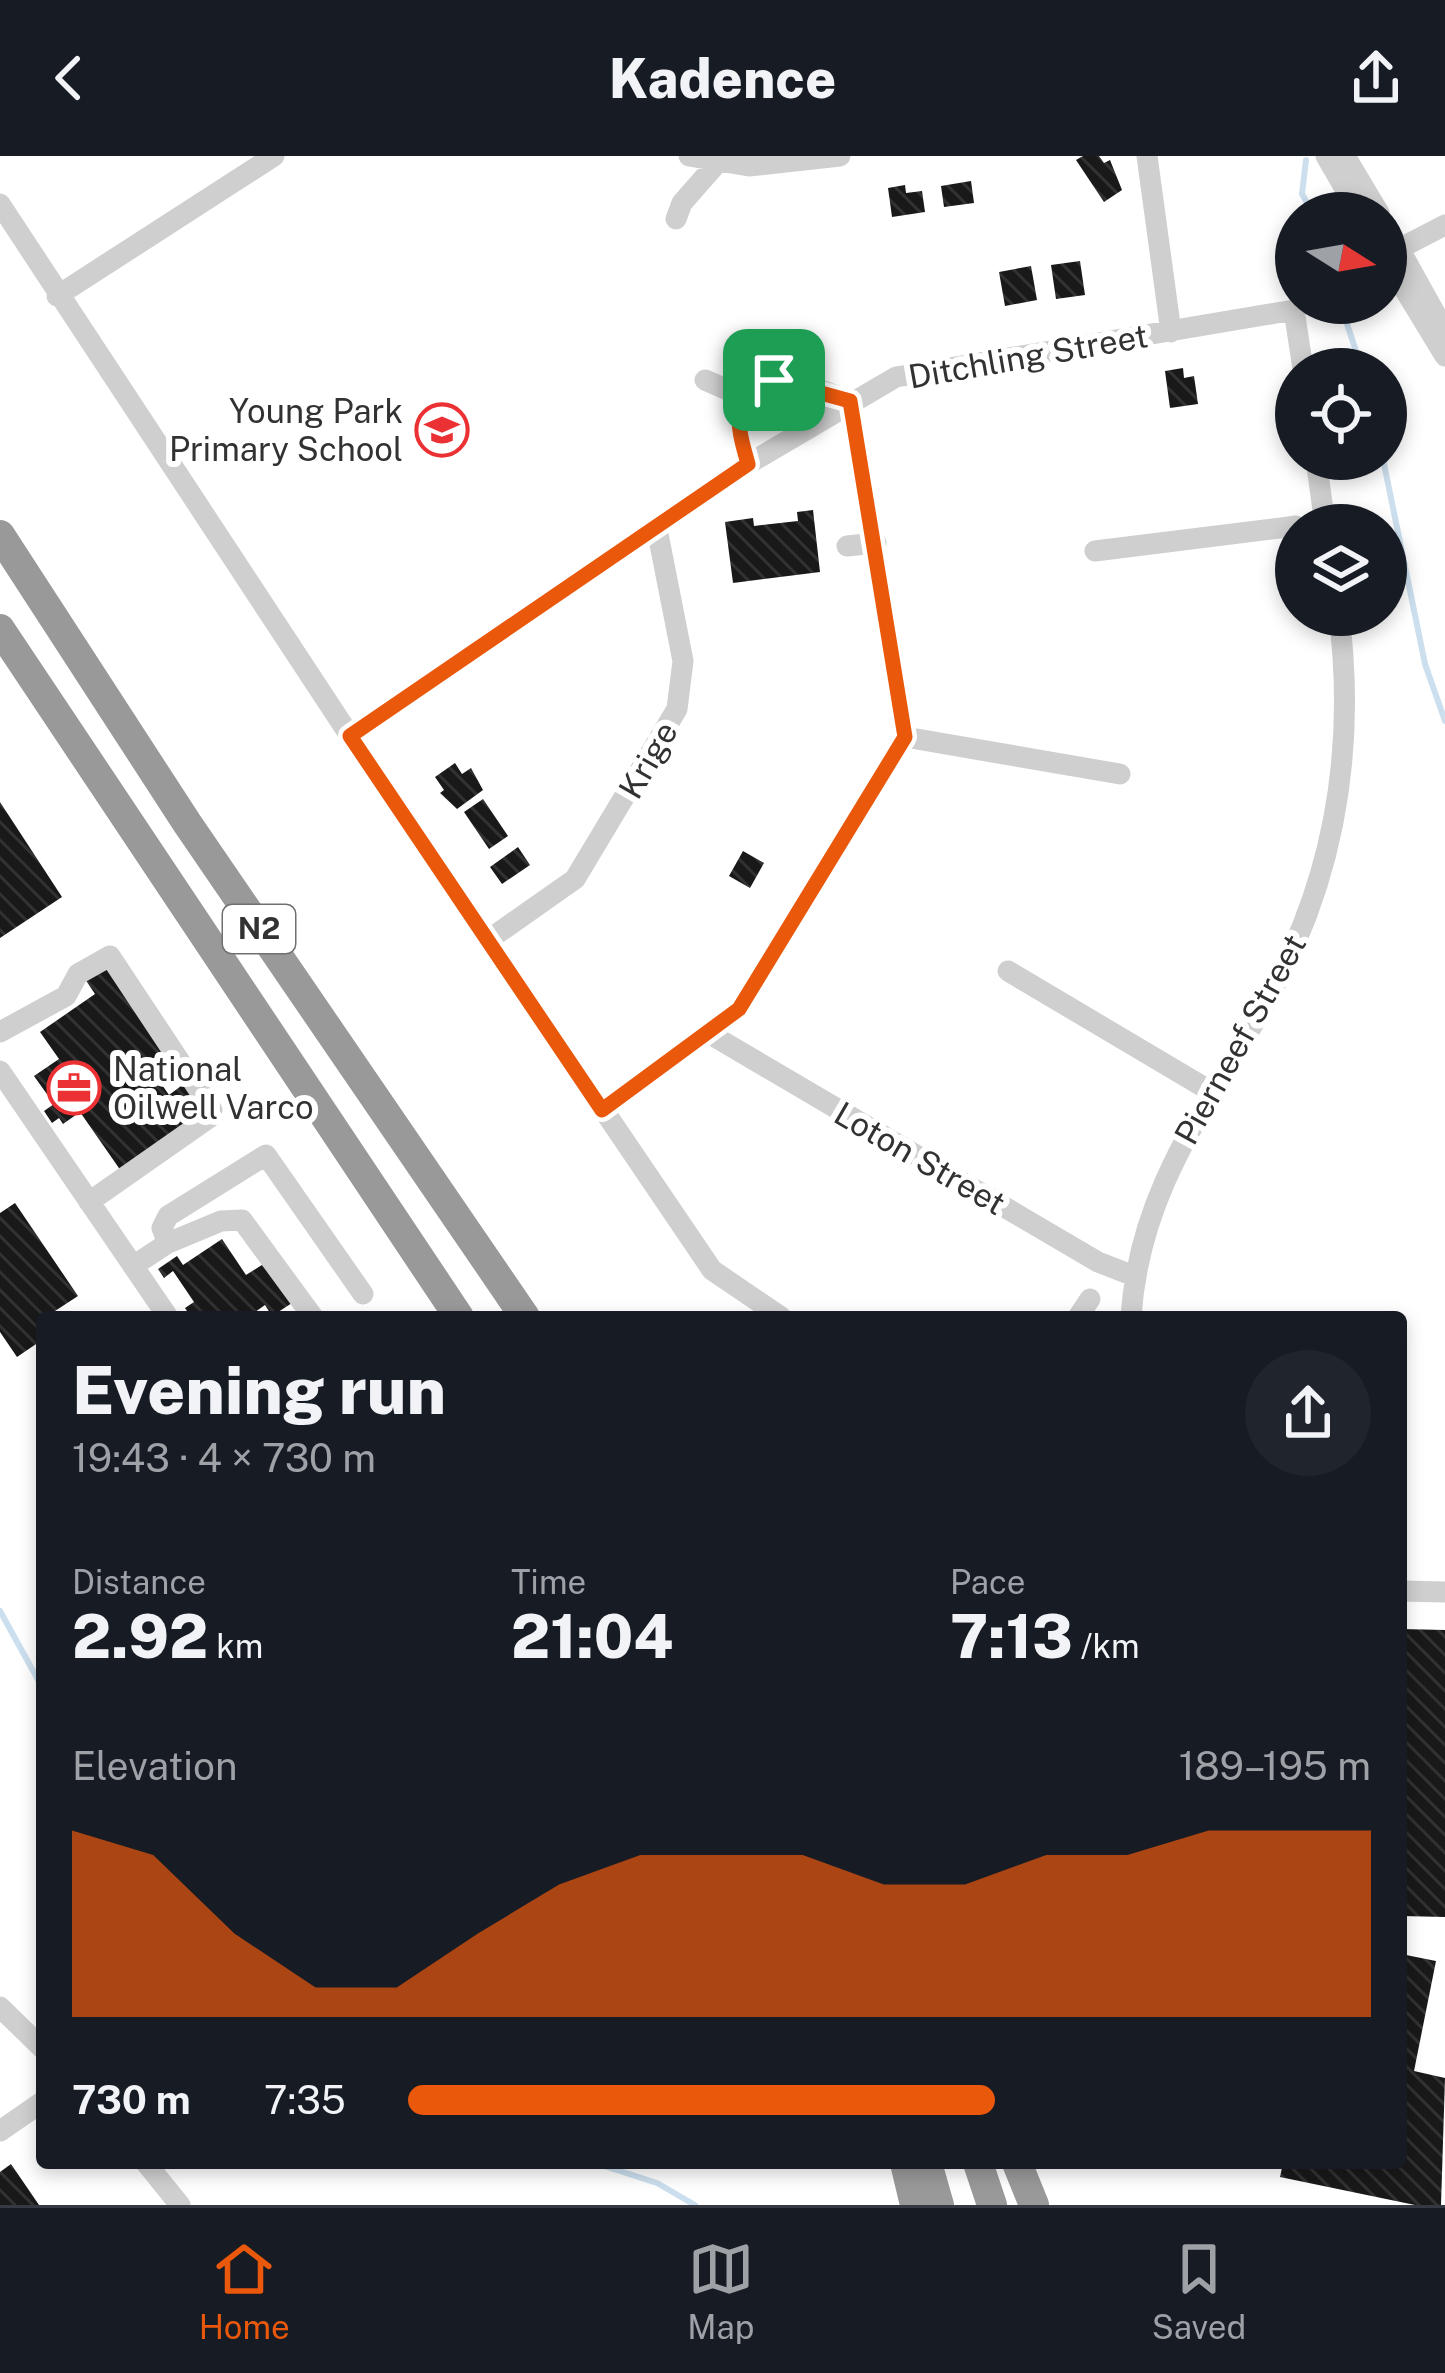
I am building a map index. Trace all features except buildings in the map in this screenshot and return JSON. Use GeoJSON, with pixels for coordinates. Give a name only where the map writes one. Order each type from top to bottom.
{"type":"FeatureCollection","features":[{"type":"Feature","properties":{"kind":"highway","name":"N2"},"geometry":{"type":"LineString","coordinates":[[0,536],[187,823],[521,1311]]}},
{"type":"Feature","properties":{"kind":"highway","name":"N2"},"geometry":{"type":"LineString","coordinates":[[0,629],[455,1311]]}},
{"type":"Feature","properties":{"kind":"highway"},"geometry":{"type":"LineString","coordinates":[[906,2169],[915,2205]]}},
{"type":"Feature","properties":{"kind":"highway"},"geometry":{"type":"LineString","coordinates":[[929,2169],[940,2205]]}},
{"type":"Feature","properties":{"kind":"highway"},"geometry":{"type":"LineString","coordinates":[[980,2169],[992,2205]]}},
{"type":"Feature","properties":{"kind":"highway"},"geometry":{"type":"LineString","coordinates":[[1019,2169],[1034,2205]]}},
{"type":"Feature","properties":{"kind":"street"},"geometry":{"type":"LineString","coordinates":[[57,296],[274,156]]}},
{"type":"Feature","properties":{"kind":"street"},"geometry":{"type":"LineString","coordinates":[[689,156],[768,166],[840,156]]}},
{"type":"Feature","properties":{"kind":"street"},"geometry":{"type":"LineString","coordinates":[[1147,156],[1171,332]]}},
{"type":"Feature","properties":{"kind":"street"},"geometry":{"type":"LineString","coordinates":[[1326,156],[1347,192]]}},
{"type":"Feature","properties":{"kind":"street"},"geometry":{"type":"LineString","coordinates":[[1345,156],[1366,192]]}},
{"type":"Feature","properties":{"kind":"street"},"geometry":{"type":"LineString","coordinates":[[676,219],[682,203],[718,162]]}},
{"type":"Feature","properties":{"kind":"street"},"geometry":{"type":"LineString","coordinates":[[0,204],[350,736],[712,1270],[772,1311]]}},
{"type":"Feature","properties":{"kind":"street"},"geometry":{"type":"LineString","coordinates":[[1407,245],[1445,225]]}},
{"type":"Feature","properties":{"kind":"street"},"geometry":{"type":"LineString","coordinates":[[1407,277],[1445,331]]}},
{"type":"Feature","properties":{"kind":"street"},"geometry":{"type":"LineString","coordinates":[[1407,284],[1445,356]]}},
{"type":"Feature","properties":{"kind":"street","name":"Ditchling Street"},"geometry":{"type":"LineString","coordinates":[[350,736],[748,464],[896,377],[1275,311]]}},
{"type":"Feature","properties":{"kind":"street"},"geometry":{"type":"LineString","coordinates":[[705,380],[744,397]]}},
{"type":"Feature","properties":{"kind":"street"},"geometry":{"type":"LineString","coordinates":[[602,1110],[710,1034],[744,1002],[905,737],[850,401],[774,380],[744,397],[736,422],[748,464]]}},
{"type":"Feature","properties":{"kind":"street","name":"Krige"},"geometry":{"type":"LineString","coordinates":[[491,938],[574,880],[677,709],[683,661],[657,529]]}},
{"type":"Feature","properties":{"kind":"street"},"geometry":{"type":"LineString","coordinates":[[1095,551],[1275,529]]}},
{"type":"Feature","properties":{"kind":"street"},"geometry":{"type":"LineString","coordinates":[[847,546],[876,543]]}},
{"type":"Feature","properties":{"kind":"street","name":"Pierneef Street"},"geometry":{"type":"LineString","coordinates":[[1131,1311],[1134,1276],[1157,1191],[1291,952],[1325,866],[1344,757],[1342,636]]}},
{"type":"Feature","properties":{"kind":"street"},"geometry":{"type":"LineString","coordinates":[[905,737],[1120,774]]}},
{"type":"Feature","properties":{"kind":"street"},"geometry":{"type":"LineString","coordinates":[[0,1032],[66,996],[78,974],[104,956],[112,957],[212,1110],[209,1118],[89,1202]]}},
{"type":"Feature","properties":{"kind":"street"},"geometry":{"type":"LineString","coordinates":[[1008,971],[1212,1092]]}},
{"type":"Feature","properties":{"kind":"street","name":"Loton Street"},"geometry":{"type":"LineString","coordinates":[[710,1034],[1098,1262],[1134,1276]]}},
{"type":"Feature","properties":{"kind":"street"},"geometry":{"type":"LineString","coordinates":[[0,1071],[164,1311]]}},
{"type":"Feature","properties":{"kind":"street"},"geometry":{"type":"LineString","coordinates":[[168,1244],[162,1228],[168,1216],[269,1155],[364,1294]]}},
{"type":"Feature","properties":{"kind":"street"},"geometry":{"type":"LineString","coordinates":[[133,1266],[168,1244],[221,1221],[242,1220],[309,1311]]}},
{"type":"Feature","properties":{"kind":"street"},"geometry":{"type":"LineString","coordinates":[[1407,1591],[1445,1592]]}},
{"type":"Feature","properties":{"kind":"street"},"geometry":{"type":"LineString","coordinates":[[0,2008],[36,2042]]}},
{"type":"Feature","properties":{"kind":"street"},"geometry":{"type":"LineString","coordinates":[[0,2131],[36,2106]]}},
{"type":"Feature","properties":{"kind":"street"},"geometry":{"type":"LineString","coordinates":[[151,2169],[180,2205]]}},
{"type":"Feature","properties":{"kind":"waterway"},"geometry":{"type":"LineString","coordinates":[[1302,192],[1306,160]]}},
{"type":"Feature","properties":{"kind":"waterway"},"geometry":{"type":"LineString","coordinates":[[1347,324],[1355,348]]}},
{"type":"Feature","properties":{"kind":"waterway"},"geometry":{"type":"LineString","coordinates":[[1387,480],[1425,664],[1445,721]]}},
{"type":"Feature","properties":{"kind":"waterway"},"geometry":{"type":"LineString","coordinates":[[0,1611],[36,1676]]}},
{"type":"Feature","properties":{"kind":"waterway"},"geometry":{"type":"LineString","coordinates":[[614,2169],[657,2183],[695,2205]]}},
{"type":"Feature","properties":{"kind":"place","name":"Young Park Primary School"},"geometry":{"type":"Point","coordinates":[442,430]}},
{"type":"Feature","properties":{"kind":"place","name":"National Oilwell Varco"},"geometry":{"type":"Point","coordinates":[74,1088]}},
{"type":"Feature","properties":{"kind":"route"},"geometry":{"type":"LineString","coordinates":[[774,380],[850,401],[905,737],[732,1018],[602,1110],[491,938],[350,736],[748,464],[737,412],[744,397],[774,380]]}}]}
